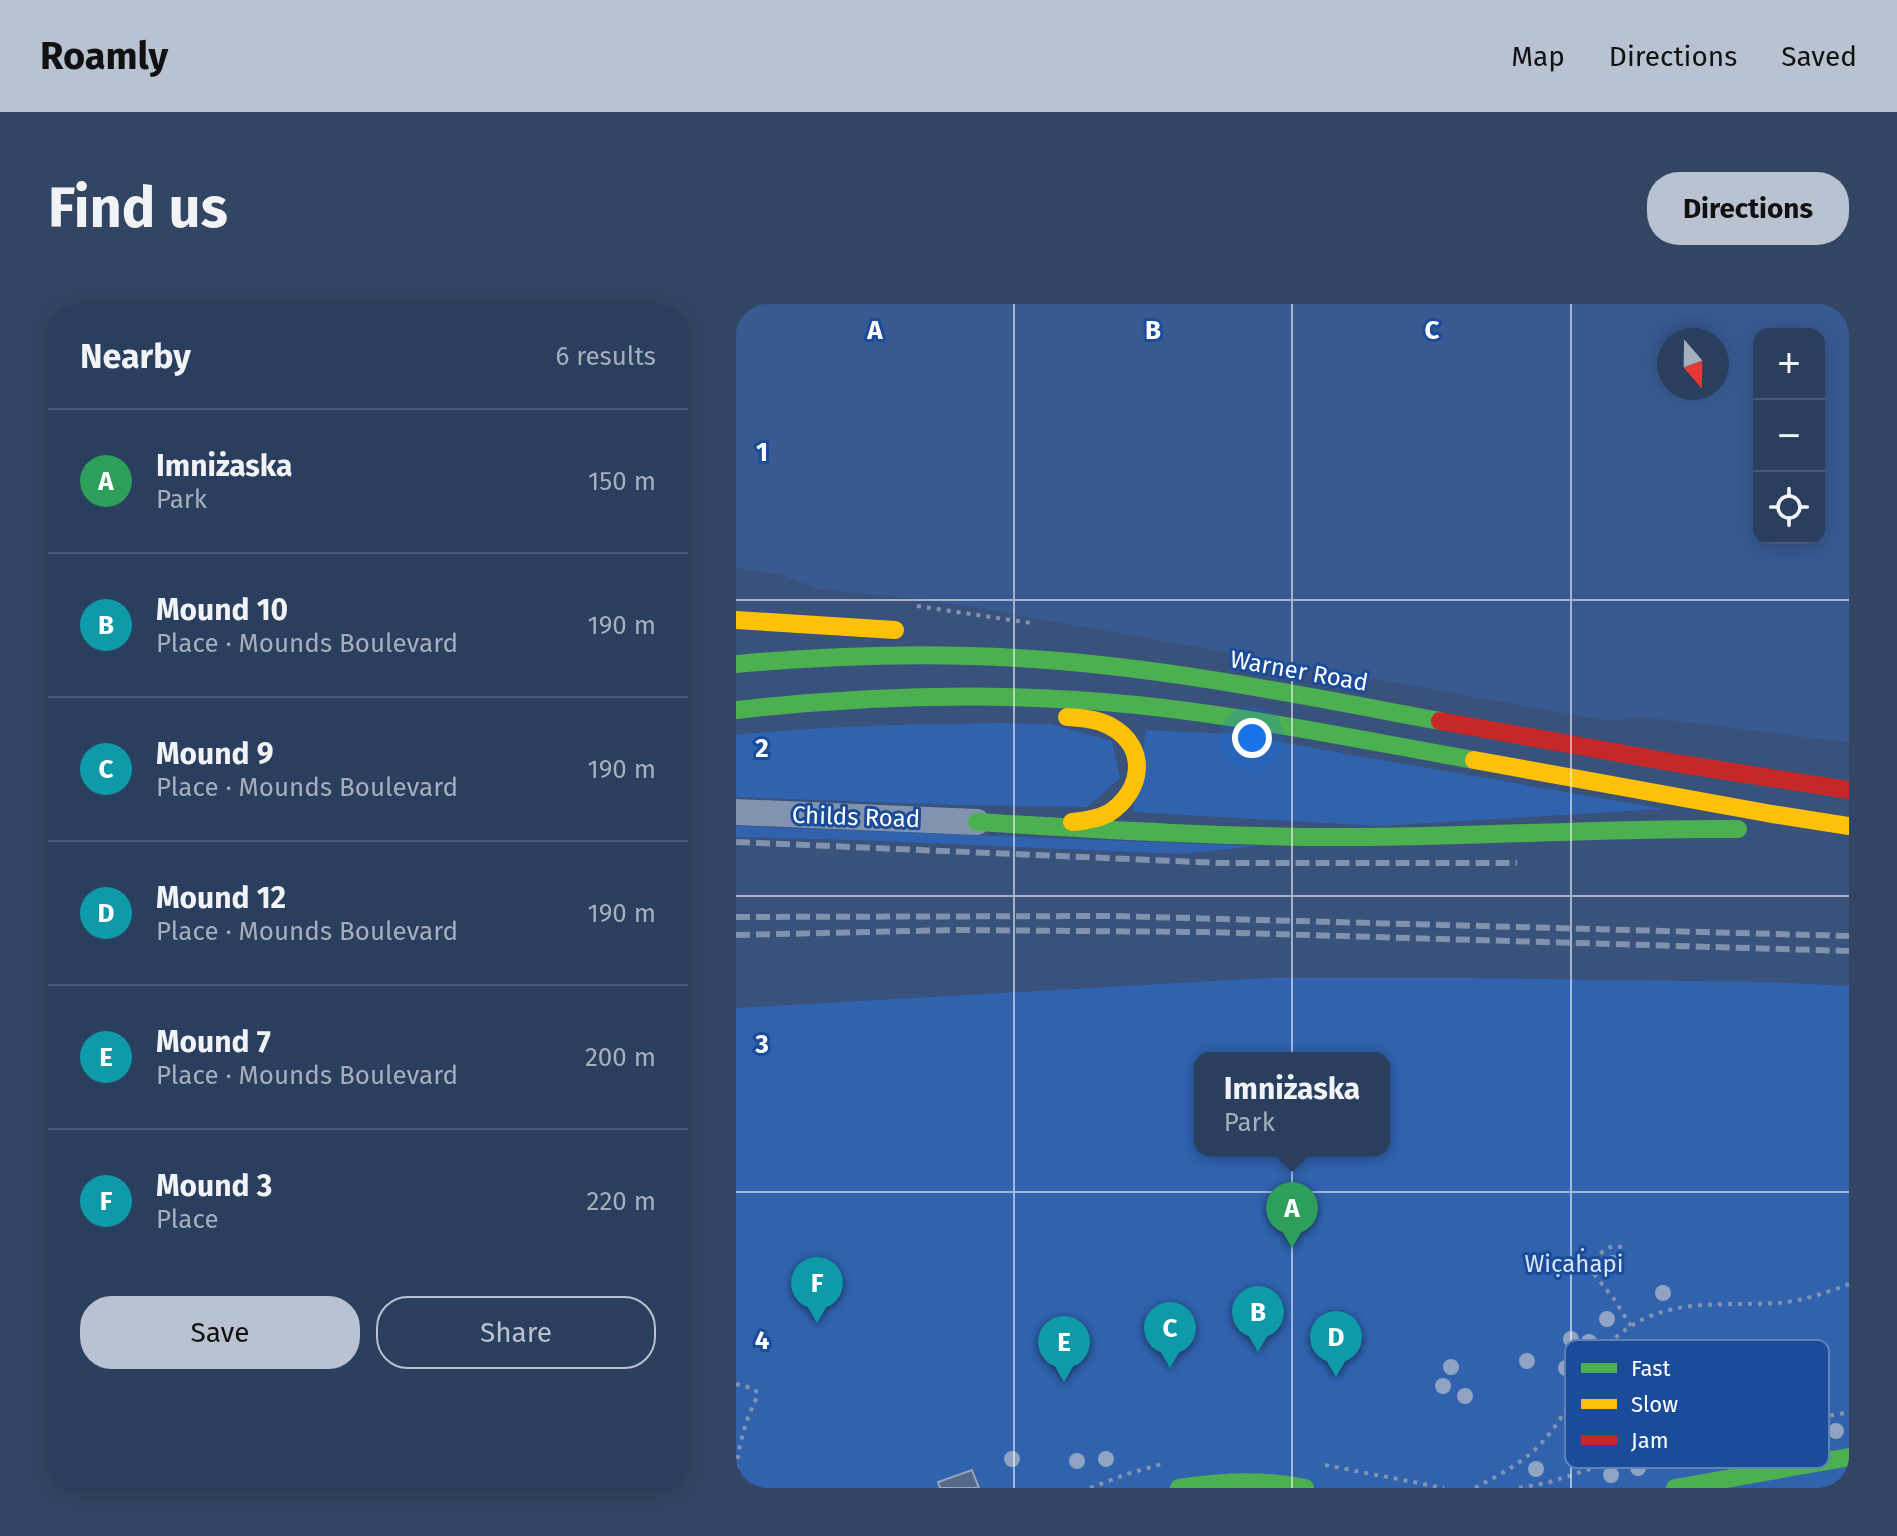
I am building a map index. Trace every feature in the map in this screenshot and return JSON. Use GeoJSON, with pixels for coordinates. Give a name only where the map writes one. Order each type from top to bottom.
{"type":"FeatureCollection","features":[{"type":"Feature","properties":{"kind":"main road"},"geometry":{"type":"LineString","coordinates":[[736,620],[914,632]]}},
{"type":"Feature","properties":{"kind":"main road"},"geometry":{"type":"LineString","coordinates":[[969,638],[1182,675]]}},
{"type":"Feature","properties":{"kind":"main road","name":"Warner Road"},"geometry":{"type":"LineString","coordinates":[[736,664],[872,654],[978,655],[1082,663],[1182,675],[1640,757],[1849,790]]}},
{"type":"Feature","properties":{"kind":"main road"},"geometry":{"type":"LineString","coordinates":[[736,710],[894,697],[996,696],[1095,701],[1196,712],[1849,826]]}},
{"type":"Feature","properties":{"kind":"main road"},"geometry":{"type":"LineString","coordinates":[[894,697],[1101,722],[1123,735],[1135,753],[1138,773],[1131,791],[1122,802],[1101,816],[1067,822],[977,822]]}},
{"type":"Feature","properties":{"kind":"main road"},"geometry":{"type":"LineString","coordinates":[[977,822],[1118,831],[1298,837],[1669,828],[1849,833]]}},
{"type":"Feature","properties":{"kind":"main road"},"geometry":{"type":"LineString","coordinates":[[1829,1461],[1849,1457]]}},
{"type":"Feature","properties":{"kind":"main road"},"geometry":{"type":"LineString","coordinates":[[1675,1488],[1787,1468]]}},
{"type":"Feature","properties":{"kind":"main road"},"geometry":{"type":"LineString","coordinates":[[1179,1488],[1236,1481],[1280,1483],[1305,1488]]}},
{"type":"Feature","properties":{"kind":"street","name":"Childs Road"},"geometry":{"type":"LineString","coordinates":[[736,812],[977,822]]}},
{"type":"Feature","properties":{"kind":"path"},"geometry":{"type":"LineString","coordinates":[[1622,1247],[1606,1249],[1591,1261],[1590,1267],[1631,1326]]}},
{"type":"Feature","properties":{"kind":"path"},"geometry":{"type":"LineString","coordinates":[[1613,1340],[1646,1318],[1679,1307],[1788,1302],[1849,1284]]}},
{"type":"Feature","properties":{"kind":"path"},"geometry":{"type":"LineString","coordinates":[[736,1384],[755,1389],[758,1395],[746,1421],[736,1472]]}},
{"type":"Feature","properties":{"kind":"path"},"geometry":{"type":"LineString","coordinates":[[1475,1488],[1536,1449],[1565,1410]]}},
{"type":"Feature","properties":{"kind":"path"},"geometry":{"type":"LineString","coordinates":[[1829,1416],[1849,1412]]}},
{"type":"Feature","properties":{"kind":"path"},"geometry":{"type":"LineString","coordinates":[[1519,1488],[1550,1482],[1591,1468]]}},
{"type":"Feature","properties":{"kind":"path"},"geometry":{"type":"LineString","coordinates":[[1386,1477],[1444,1488]]}},
{"type":"Feature","properties":{"kind":"green space"},"geometry":{"type":"Polygon","coordinates":[[[1050,724],[1112,741],[1120,778],[1087,807],[736,797],[736,735],[801,729],[1050,724]]]}},
{"type":"Feature","properties":{"kind":"green space"},"geometry":{"type":"Polygon","coordinates":[[[1146,730],[1232,734],[1664,809],[1378,826],[1133,812],[1146,730]]]}},
{"type":"Feature","properties":{"kind":"green space"},"geometry":{"type":"Polygon","coordinates":[[[736,826],[1259,846],[1181,854],[736,837],[736,826]]]}},
{"type":"Feature","properties":{"kind":"green space","name":"Wic̣aḣapi"},"geometry":{"type":"Polygon","coordinates":[[[1266,978],[1769,982],[1849,986],[1849,1488],[736,1488],[736,1008],[1266,978]]]}},
{"type":"Feature","properties":{"kind":"shaded area"},"geometry":{"type":"Polygon","coordinates":[[[736,304],[1849,304],[1849,742],[1667,720],[1632,718],[1609,721],[973,607],[818,589],[783,575],[736,567],[736,304]]]}},
{"type":"Feature","properties":{"kind":"building"},"geometry":{"type":"Polygon","coordinates":[[[972,1470],[979,1488],[940,1488],[938,1482],[972,1470]]]}},
{"type":"Feature","properties":{"kind":"railway"},"geometry":{"type":"LineString","coordinates":[[736,842],[1221,863],[1517,863]]}},
{"type":"Feature","properties":{"kind":"railway"},"geometry":{"type":"LineString","coordinates":[[736,917],[1113,916],[1849,936]]}},
{"type":"Feature","properties":{"kind":"railway"},"geometry":{"type":"LineString","coordinates":[[736,935],[955,930],[1205,932],[1849,951]]}},
{"type":"Feature","properties":{"kind":"traffic: fast"},"geometry":{"type":"LineString","coordinates":[[736,664],[884,656],[959,656],[1084,663],[1186,676],[1440,721]]}},
{"type":"Feature","properties":{"kind":"traffic: fast"},"geometry":{"type":"LineString","coordinates":[[736,710],[886,698],[987,696],[1087,701],[1222,716],[1474,760]]}},
{"type":"Feature","properties":{"kind":"traffic: fast"},"geometry":{"type":"LineString","coordinates":[[977,822],[1172,833],[1318,837],[1738,829]]}},
{"type":"Feature","properties":{"kind":"traffic: fast"},"geometry":{"type":"LineString","coordinates":[[1829,1461],[1849,1457]]}},
{"type":"Feature","properties":{"kind":"traffic: fast"},"geometry":{"type":"LineString","coordinates":[[1675,1488],[1787,1468]]}},
{"type":"Feature","properties":{"kind":"traffic: fast"},"geometry":{"type":"LineString","coordinates":[[1179,1488],[1242,1482],[1305,1488]]}},
{"type":"Feature","properties":{"kind":"traffic: slow"},"geometry":{"type":"LineString","coordinates":[[736,620],[895,630]]}},
{"type":"Feature","properties":{"kind":"traffic: slow"},"geometry":{"type":"LineString","coordinates":[[1067,717],[1100,722],[1123,735],[1136,757],[1137,769],[1129,793],[1109,813],[1072,822]]}},
{"type":"Feature","properties":{"kind":"traffic: slow"},"geometry":{"type":"LineString","coordinates":[[1474,760],[1849,826]]}},
{"type":"Feature","properties":{"kind":"traffic: jam"},"geometry":{"type":"LineString","coordinates":[[1440,721],[1849,790]]}},
{"type":"Feature","properties":{"kind":"place","name":"Imniżaska"},"geometry":{"type":"Point","coordinates":[1292,1248]}},
{"type":"Feature","properties":{"kind":"place","name":"Mound 3"},"geometry":{"type":"Point","coordinates":[817,1323]}},
{"type":"Feature","properties":{"kind":"place","name":"Mound 10"},"geometry":{"type":"Point","coordinates":[1258,1352]}},
{"type":"Feature","properties":{"kind":"place","name":"Mound 9"},"geometry":{"type":"Point","coordinates":[1170,1368]}},
{"type":"Feature","properties":{"kind":"place","name":"Mound 12"},"geometry":{"type":"Point","coordinates":[1336,1377]}},
{"type":"Feature","properties":{"kind":"place","name":"Mound 7"},"geometry":{"type":"Point","coordinates":[1064,1382]}}]}
